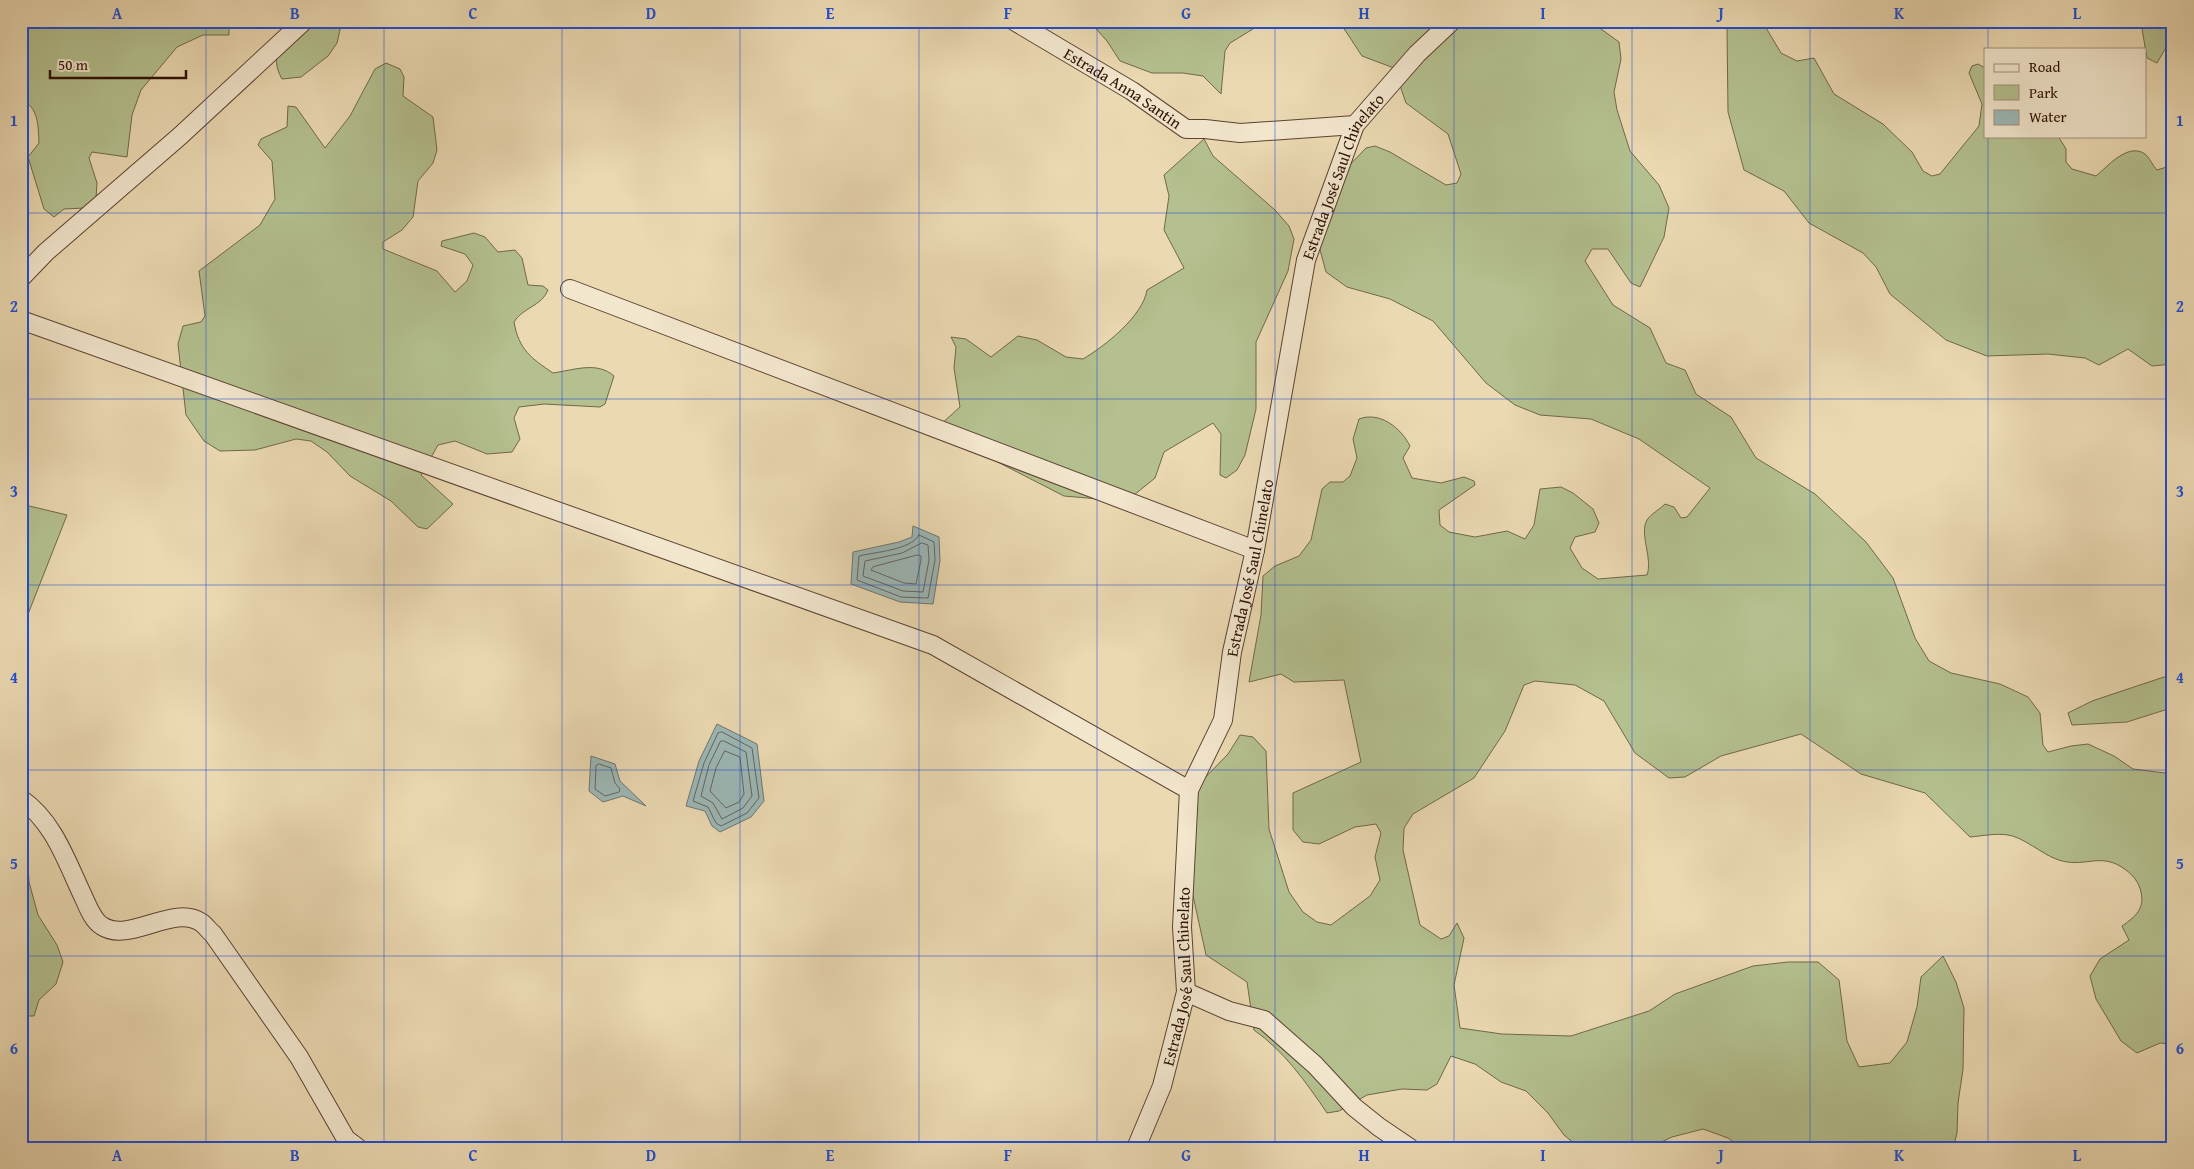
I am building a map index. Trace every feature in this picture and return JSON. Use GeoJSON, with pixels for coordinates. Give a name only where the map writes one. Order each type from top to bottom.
{"type":"FeatureCollection","features":[{"type":"Feature","properties":{"kind":"street"},"geometry":{"type":"LineString","coordinates":[[21,278],[46,252],[180,136],[304,21]]}},
{"type":"Feature","properties":{"kind":"street","name":"Estrada Anna Santin"},"geometry":{"type":"LineString","coordinates":[[1014,21],[1132,91],[1186,129],[1240,133],[1355,125]]}},
{"type":"Feature","properties":{"kind":"street","name":"Estrada José Saul Chinelato"},"geometry":{"type":"LineString","coordinates":[[1136,1148],[1162,1086],[1186,992],[1182,927],[1189,790],[1223,720],[1232,652],[1255,550],[1306,260],[1355,125],[1417,54],[1452,21]]}},
{"type":"Feature","properties":{"kind":"street"},"geometry":{"type":"LineString","coordinates":[[570,289],[1255,550]]}},
{"type":"Feature","properties":{"kind":"street"},"geometry":{"type":"LineString","coordinates":[[21,320],[933,645],[1189,790]]}},
{"type":"Feature","properties":{"kind":"street"},"geometry":{"type":"LineString","coordinates":[[21,799],[39,813],[50,827],[89,908],[97,922],[102,926],[110,930],[125,930],[182,918],[202,923],[225,950],[299,1057],[346,1139],[358,1148]]}},
{"type":"Feature","properties":{"kind":"street"},"geometry":{"type":"LineString","coordinates":[[1186,992],[1229,1011],[1264,1020],[1315,1065],[1354,1107],[1378,1127],[1410,1148]]}},
{"type":"Feature","properties":{"kind":"green space"},"geometry":{"type":"Polygon","coordinates":[[[21,21],[229,21],[229,35],[203,35],[177,47],[141,90],[132,115],[127,157],[92,152],[89,158],[97,183],[96,198],[85,208],[64,209],[54,217],[44,209],[28,157],[39,143],[39,136],[34,112],[21,99],[21,21]]]}},
{"type":"Feature","properties":{"kind":"green space"},"geometry":{"type":"Polygon","coordinates":[[[297,21],[342,21],[337,43],[328,56],[301,77],[282,79],[276,62],[277,55],[282,42],[297,21]]]}},
{"type":"Feature","properties":{"kind":"green space"},"geometry":{"type":"Polygon","coordinates":[[[1047,21],[1075,21],[1052,29],[1047,21]]]}},
{"type":"Feature","properties":{"kind":"green space"},"geometry":{"type":"Polygon","coordinates":[[[1089,21],[1266,21],[1230,43],[1225,51],[1221,94],[1203,76],[1183,73],[1152,73],[1120,61],[1107,41],[1089,21]]]}},
{"type":"Feature","properties":{"kind":"green space"},"geometry":{"type":"Polygon","coordinates":[[[1339,21],[1590,21],[1619,42],[1621,59],[1614,92],[1617,110],[1630,151],[1659,185],[1669,208],[1664,237],[1640,287],[1631,283],[1608,249],[1592,249],[1585,261],[1613,305],[1650,328],[1666,363],[1685,370],[1696,394],[1731,417],[1756,458],[1815,494],[1866,542],[1893,578],[1915,638],[1929,661],[1951,673],[2000,684],[2028,697],[2040,713],[2043,745],[2048,752],[2088,744],[2114,756],[2133,769],[2173,774],[2173,1044],[2160,1043],[2137,1053],[2121,1041],[2096,999],[2090,976],[2100,959],[2129,940],[2122,926],[2135,916],[2142,903],[2141,892],[2136,880],[2129,872],[2117,864],[2108,861],[2066,862],[2051,857],[2014,836],[1994,834],[1970,837],[1925,793],[1861,774],[1801,734],[1721,756],[1685,777],[1669,778],[1635,753],[1604,701],[1575,685],[1535,681],[1524,685],[1505,731],[1474,778],[1413,814],[1404,828],[1403,850],[1420,925],[1441,939],[1449,936],[1457,923],[1464,938],[1454,985],[1460,1028],[1502,1034],[1571,1036],[1649,1011],[1675,994],[1753,966],[1788,962],[1818,962],[1839,980],[1847,1041],[1859,1067],[1890,1063],[1907,1042],[1917,1007],[1921,977],[1943,956],[1956,982],[1964,1008],[1963,1069],[1958,1103],[1957,1133],[1953,1148],[1742,1148],[1728,1138],[1703,1129],[1672,1137],[1649,1148],[1580,1148],[1564,1135],[1548,1113],[1526,1091],[1501,1082],[1475,1064],[1451,1056],[1437,1084],[1427,1090],[1402,1089],[1367,1095],[1339,1111],[1327,1113],[1285,1057],[1254,1030],[1247,982],[1206,955],[1190,882],[1197,786],[1228,754],[1240,735],[1253,737],[1266,751],[1269,829],[1289,892],[1303,912],[1317,922],[1331,925],[1370,896],[1380,880],[1375,857],[1381,833],[1376,824],[1355,827],[1319,844],[1303,842],[1293,830],[1293,793],[1361,762],[1344,680],[1294,682],[1281,674],[1249,682],[1261,615],[1263,576],[1275,566],[1299,556],[1311,540],[1322,489],[1330,482],[1343,482],[1350,476],[1357,458],[1353,439],[1359,419],[1375,417],[1382,419],[1401,433],[1410,446],[1403,458],[1412,478],[1441,483],[1464,477],[1474,481],[1475,485],[1439,510],[1440,525],[1449,532],[1475,537],[1507,531],[1525,539],[1534,525],[1540,489],[1561,487],[1573,493],[1593,509],[1599,523],[1595,532],[1575,537],[1570,548],[1582,568],[1598,579],[1647,575],[1648,561],[1644,532],[1647,520],[1665,504],[1674,507],[1681,518],[1687,517],[1710,488],[1639,439],[1591,419],[1540,415],[1515,405],[1486,383],[1433,321],[1390,299],[1347,287],[1326,272],[1319,246],[1342,173],[1366,148],[1375,146],[1390,152],[1446,185],[1457,183],[1461,174],[1448,134],[1406,103],[1394,68],[1362,56],[1339,21]]]}},
{"type":"Feature","properties":{"kind":"green space"},"geometry":{"type":"Polygon","coordinates":[[[1732,21],[1762,21],[1781,53],[1797,61],[1814,58],[1834,94],[1883,124],[1912,152],[1923,171],[1932,176],[1940,174],[1979,126],[1982,104],[1969,73],[1972,66],[1978,64],[1984,67],[1984,138],[2059,138],[2066,149],[2066,162],[2072,169],[2096,176],[2118,157],[2132,151],[2145,154],[2157,170],[2173,165],[2173,364],[2152,366],[2128,349],[2099,365],[2085,358],[2048,354],[1987,356],[1946,340],[1890,294],[1876,267],[1863,253],[1809,223],[1784,191],[1744,170],[1728,112],[1727,28],[1732,21]]]}},
{"type":"Feature","properties":{"kind":"green space"},"geometry":{"type":"Polygon","coordinates":[[[2135,21],[2168,21],[2168,44],[2157,63],[2147,58],[2142,29],[2135,21]]]}},
{"type":"Feature","properties":{"kind":"green space"},"geometry":{"type":"Polygon","coordinates":[[[386,63],[400,69],[404,77],[403,96],[433,117],[437,150],[433,163],[418,181],[413,217],[402,230],[383,242],[383,249],[437,271],[455,292],[467,281],[473,265],[465,254],[441,246],[442,241],[474,233],[485,237],[498,252],[515,250],[522,258],[528,285],[543,286],[548,290],[541,300],[522,313],[514,322],[519,340],[527,352],[538,363],[553,373],[593,368],[607,371],[614,376],[605,404],[600,407],[544,404],[519,407],[514,418],[520,439],[512,452],[487,454],[455,441],[438,445],[421,475],[453,504],[427,529],[418,527],[391,501],[350,476],[327,452],[311,441],[296,439],[255,450],[220,451],[204,441],[186,415],[178,344],[183,326],[201,322],[205,316],[199,271],[260,225],[275,199],[272,161],[258,145],[261,139],[287,127],[288,106],[296,107],[325,148],[350,116],[375,69],[386,63]]]}},
{"type":"Feature","properties":{"kind":"green space"},"geometry":{"type":"Polygon","coordinates":[[[1204,139],[1213,156],[1275,210],[1289,226],[1294,239],[1288,271],[1256,342],[1256,409],[1245,455],[1237,470],[1226,478],[1220,475],[1221,434],[1213,423],[1164,452],[1155,478],[1134,495],[1110,500],[1064,496],[941,433],[940,425],[960,407],[954,368],[956,347],[951,337],[966,339],[991,357],[1018,336],[1037,340],[1066,357],[1083,359],[1112,338],[1131,320],[1144,300],[1147,290],[1184,268],[1164,230],[1169,196],[1164,175],[1204,139]]]}},
{"type":"Feature","properties":{"kind":"green space"},"geometry":{"type":"Polygon","coordinates":[[[21,504],[67,515],[21,632],[21,504]]]}},
{"type":"Feature","properties":{"kind":"green space"},"geometry":{"type":"Polygon","coordinates":[[[2173,674],[2173,705],[2168,709],[2127,722],[2072,725],[2068,713],[2092,701],[2173,674]]]}},
{"type":"Feature","properties":{"kind":"green space"},"geometry":{"type":"Polygon","coordinates":[[[27,846],[29,882],[38,915],[57,945],[63,962],[56,984],[39,1000],[34,1016],[21,1016],[21,849],[27,846]]]}},
{"type":"Feature","properties":{"kind":"water"},"geometry":{"type":"Polygon","coordinates":[[[913,526],[939,537],[940,561],[933,604],[900,602],[851,584],[853,552],[899,542],[912,537],[913,526]]]}},
{"type":"Feature","properties":{"kind":"water"},"geometry":{"type":"Polygon","coordinates":[[[717,724],[757,744],[764,801],[751,817],[720,832],[712,826],[705,811],[686,806],[699,761],[717,724]]]}},
{"type":"Feature","properties":{"kind":"water"},"geometry":{"type":"Polygon","coordinates":[[[591,756],[615,764],[620,781],[646,806],[623,796],[603,802],[589,791],[591,756]]]}}]}
